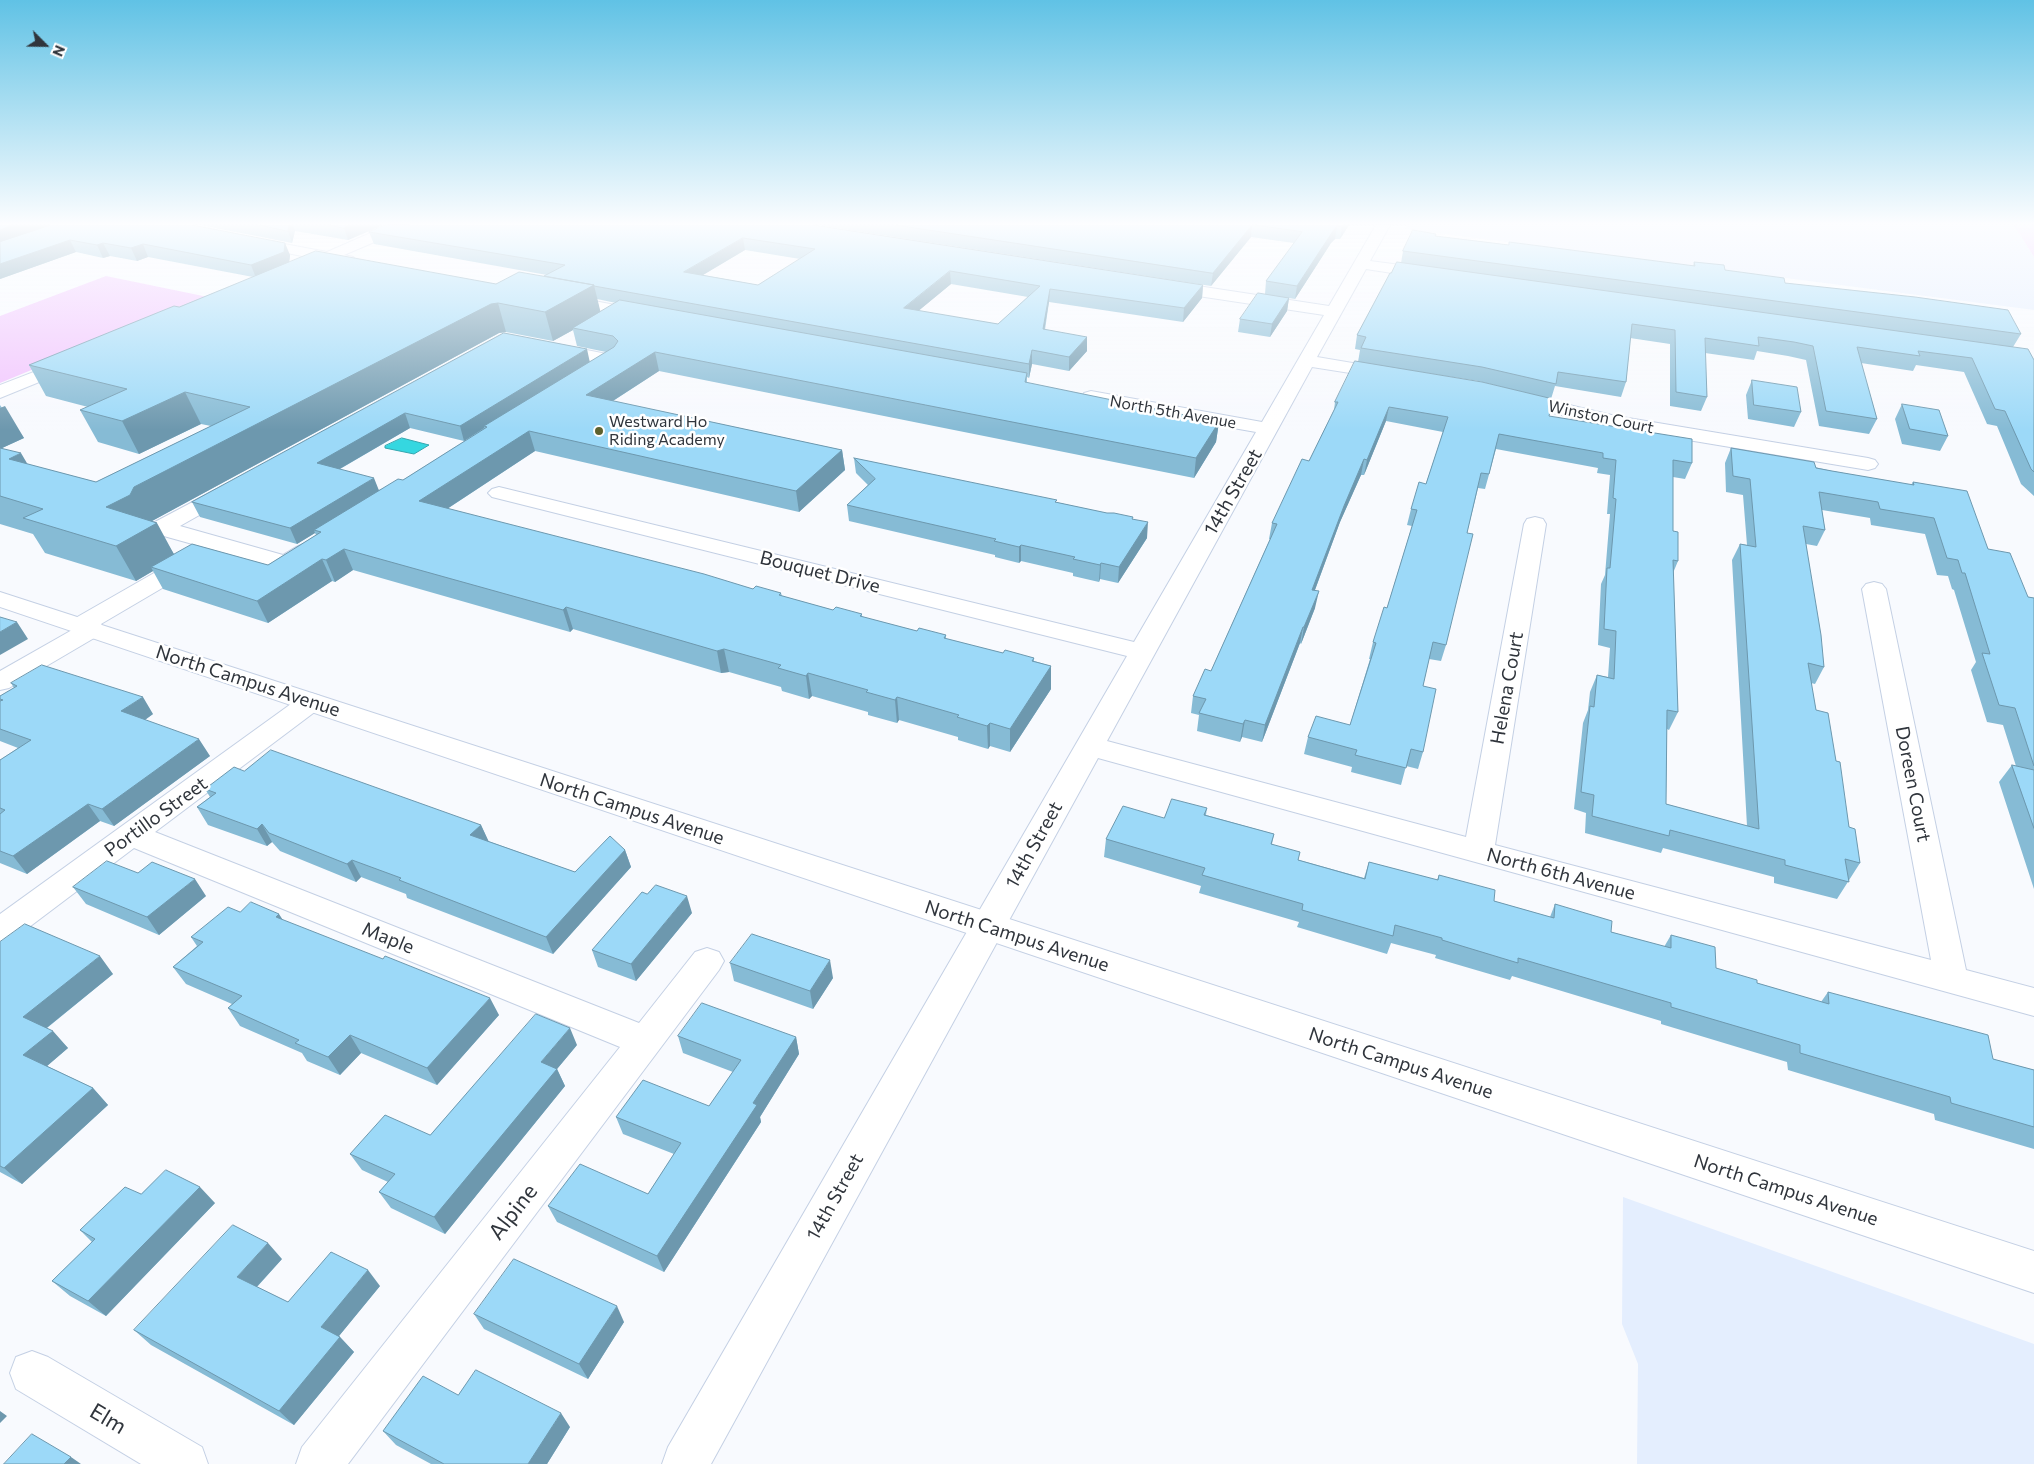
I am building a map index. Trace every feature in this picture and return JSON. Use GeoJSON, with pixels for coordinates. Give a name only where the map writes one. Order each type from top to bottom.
{"type":"FeatureCollection","features":[{"type":"Feature","properties":{"kind":"street"},"geometry":{"type":"LineString","coordinates":[[1215,293],[1333,311]]}},
{"type":"Feature","properties":{"kind":"street","name":"14th Street"},"geometry":{"type":"LineString","coordinates":[[685,1464],[1269,429],[1344,293]]}},
{"type":"Feature","properties":{"kind":"street"},"geometry":{"type":"LineString","coordinates":[[545,297],[660,318]]}},
{"type":"Feature","properties":{"kind":"street"},"geometry":{"type":"LineString","coordinates":[[601,323],[621,311]]}},
{"type":"Feature","properties":{"kind":"street"},"geometry":{"type":"LineString","coordinates":[[556,349],[578,336]]}},
{"type":"Feature","properties":{"kind":"street"},"geometry":{"type":"LineString","coordinates":[[531,344],[611,360],[586,376]]}},
{"type":"Feature","properties":{"kind":"street"},"geometry":{"type":"LineString","coordinates":[[0,392],[83,358]]}},
{"type":"Feature","properties":{"kind":"street"},"geometry":{"type":"LineString","coordinates":[[1306,361],[1403,377]]}},
{"type":"Feature","properties":{"kind":"street","name":"North 5th Avenue"},"geometry":{"type":"LineString","coordinates":[[1071,393],[1269,429]]}},
{"type":"Feature","properties":{"kind":"street","name":"Winston Court"},"geometry":{"type":"LineString","coordinates":[[1496,393],[1616,422],[1868,464]]}},
{"type":"Feature","properties":{"kind":"street"},"geometry":{"type":"LineString","coordinates":[[247,481],[161,528],[286,563],[328,537]]}},
{"type":"Feature","properties":{"kind":"street","name":"Bouquet Drive"},"geometry":{"type":"LineString","coordinates":[[499,493],[1142,652]]}},
{"type":"Feature","properties":{"kind":"street","name":"Helena Court"},"geometry":{"type":"LineString","coordinates":[[1479,852],[1535,524]]}},
{"type":"Feature","properties":{"kind":"street"},"geometry":{"type":"LineString","coordinates":[[0,682],[220,544]]}},
{"type":"Feature","properties":{"kind":"street","name":"Doreen Court"},"geometry":{"type":"LineString","coordinates":[[1874,589],[1952,979]]}},
{"type":"Feature","properties":{"kind":"street","name":"North Campus Avenue"},"geometry":{"type":"LineString","coordinates":[[0,599],[2034,1272]]}},
{"type":"Feature","properties":{"kind":"street","name":"Portillo Street"},"geometry":{"type":"LineString","coordinates":[[0,931],[311,702]]}},
{"type":"Feature","properties":{"kind":"street","name":"North 6th Avenue"},"geometry":{"type":"LineString","coordinates":[[1089,746],[2034,1002]]}},
{"type":"Feature","properties":{"kind":"street","name":"Maple"},"geometry":{"type":"LineString","coordinates":[[132,835],[645,1041]]}},
{"type":"Feature","properties":{"kind":"street","name":"Alpine"},"geometry":{"type":"LineString","coordinates":[[319,1464],[707,960]]}},
{"type":"Feature","properties":{"kind":"street","name":"Elm"},"geometry":{"type":"LineString","coordinates":[[32,1373],[185,1464]]}},
{"type":"Feature","properties":{"kind":"shaded area"},"geometry":{"type":"Polygon","coordinates":[[[60,293],[190,293],[208,297],[0,383],[0,316],[60,293]]]}},
{"type":"Feature","properties":{"kind":"shaded area"},"geometry":{"type":"Polygon","coordinates":[[[1904,293],[2034,293],[2034,310],[1904,293]]]}},
{"type":"Feature","properties":{"kind":"shaded area"},"geometry":{"type":"Polygon","coordinates":[[[1623,1197],[2034,1344],[2034,1464],[1637,1464],[1638,1364],[1622,1324],[1623,1197]]]}},
{"type":"Feature","properties":{"kind":"water"},"geometry":{"type":"Polygon","coordinates":[[[402,438],[429,445],[414,454],[385,448],[385,446],[402,438]]]}},
{"type":"Feature","properties":{"kind":"building"},"geometry":{"type":"Polygon","coordinates":[[[212,293],[579,293],[545,312],[498,303],[491,304],[134,487],[130,495],[106,507],[157,523],[116,546],[23,518],[43,509],[0,496],[0,448],[21,453],[9,459],[96,482],[250,407],[185,392],[122,421],[80,410],[127,389],[29,365],[174,306],[179,307],[212,293]]]}},
{"type":"Feature","properties":{"kind":"building"},"geometry":{"type":"Polygon","coordinates":[[[635,293],[922,293],[904,308],[998,324],[1032,293],[1049,293],[1043,329],[1087,337],[1069,357],[1032,350],[1029,364],[635,293]]]}},
{"type":"Feature","properties":{"kind":"building"},"geometry":{"type":"Polygon","coordinates":[[[1080,293],[1196,293],[1184,308],[1080,293]]]}},
{"type":"Feature","properties":{"kind":"building"},"geometry":{"type":"Polygon","coordinates":[[[1258,293],[1289,298],[1272,324],[1240,319],[1258,293]]]}},
{"type":"Feature","properties":{"kind":"building"},"geometry":{"type":"Polygon","coordinates":[[[1379,293],[1624,293],[2028,349],[2034,360],[2034,472],[2005,411],[1995,409],[1972,358],[1918,351],[1920,356],[1857,347],[1877,419],[1826,411],[1813,346],[1794,342],[1758,337],[1759,346],[1705,338],[1707,397],[1676,392],[1675,330],[1632,324],[1626,382],[1558,372],[1556,384],[1482,367],[1361,348],[1366,337],[1357,335],[1379,293]]]}},
{"type":"Feature","properties":{"kind":"building"},"geometry":{"type":"Polygon","coordinates":[[[1718,293],[1881,293],[1915,297],[2008,310],[2021,334],[1718,293]]]}},
{"type":"Feature","properties":{"kind":"building"},"geometry":{"type":"Polygon","coordinates":[[[620,300],[1027,373],[1025,382],[1219,422],[1196,458],[655,352],[586,395],[842,450],[796,491],[529,431],[419,501],[704,574],[753,589],[756,586],[781,593],[779,595],[833,610],[836,607],[862,614],[860,616],[917,631],[919,628],[946,635],[944,638],[1003,653],[1005,650],[1034,658],[1032,661],[1051,666],[1010,729],[990,723],[987,726],[957,717],[959,715],[897,697],[895,700],[866,692],[868,690],[808,673],[806,676],[778,668],[781,665],[724,649],[717,651],[566,607],[563,610],[344,549],[326,560],[322,559],[257,601],[151,567],[192,544],[268,565],[321,532],[314,530],[398,479],[403,480],[487,427],[484,426],[614,347],[618,341],[613,336],[573,328],[620,300]]]}},
{"type":"Feature","properties":{"kind":"building"},"geometry":{"type":"Polygon","coordinates":[[[504,333],[587,349],[460,426],[405,413],[317,463],[374,478],[290,528],[192,502],[504,333]]]}},
{"type":"Feature","properties":{"kind":"building"},"geometry":{"type":"Polygon","coordinates":[[[1355,361],[1482,382],[1553,399],[1549,416],[1692,439],[1692,463],[1673,460],[1673,531],[1678,532],[1678,561],[1673,560],[1678,712],[1667,710],[1666,804],[1759,829],[1740,544],[1756,547],[1750,479],[1733,476],[1731,448],[1814,462],[1816,468],[1832,471],[1914,485],[1913,482],[1967,491],[1988,549],[2010,553],[2028,597],[2034,598],[2034,766],[2015,708],[1999,705],[1982,653],[1990,654],[1965,573],[1962,573],[1958,560],[1947,558],[1934,518],[1880,509],[1878,502],[1819,492],[1825,530],[1803,526],[1821,635],[1824,667],[1808,663],[1816,710],[1828,713],[1836,761],[1840,762],[1849,827],[1855,829],[1860,863],[1845,859],[1849,882],[1785,865],[1785,860],[1670,830],[1669,836],[1592,816],[1594,795],[1581,792],[1590,706],[1594,707],[1597,675],[1614,679],[1616,631],[1604,629],[1607,568],[1610,568],[1616,499],[1613,498],[1616,460],[1603,458],[1603,453],[1499,434],[1489,474],[1481,473],[1467,533],[1473,534],[1446,645],[1433,642],[1423,686],[1436,689],[1423,752],[1411,749],[1406,768],[1355,755],[1357,750],[1308,737],[1316,716],[1350,725],[1376,643],[1373,642],[1384,607],[1387,608],[1417,510],[1411,509],[1419,482],[1426,484],[1448,417],[1389,407],[1367,460],[1364,459],[1344,506],[1312,590],[1319,591],[1265,725],[1245,720],[1243,724],[1199,713],[1206,699],[1193,696],[1205,669],[1211,671],[1277,524],[1272,523],[1302,459],[1309,461],[1338,402],[1335,402],[1355,361]]]}},
{"type":"Feature","properties":{"kind":"building"},"geometry":{"type":"Polygon","coordinates":[[[1752,380],[1797,387],[1801,412],[1754,405],[1752,380]]]}},
{"type":"Feature","properties":{"kind":"building"},"geometry":{"type":"Polygon","coordinates":[[[1902,404],[1939,410],[1948,436],[1910,429],[1902,404]]]}},
{"type":"Feature","properties":{"kind":"building"},"geometry":{"type":"Polygon","coordinates":[[[854,458],[1057,500],[1055,502],[1133,517],[1132,519],[1148,522],[1119,567],[1101,563],[1100,565],[1073,559],[1075,557],[1021,545],[1019,547],[994,541],[996,539],[847,505],[875,479],[854,458]]]}},
{"type":"Feature","properties":{"kind":"building"},"geometry":{"type":"Polygon","coordinates":[[[0,617],[17,622],[0,632],[0,617]]]}},
{"type":"Feature","properties":{"kind":"building"},"geometry":{"type":"Polygon","coordinates":[[[42,665],[143,697],[121,711],[199,739],[102,809],[88,804],[13,856],[0,851],[0,814],[5,810],[0,808],[0,760],[31,740],[0,729],[0,701],[3,700],[0,699],[0,696],[17,686],[11,683],[42,665]]]}},
{"type":"Feature","properties":{"kind":"building"},"geometry":{"type":"Polygon","coordinates":[[[271,750],[481,825],[470,835],[575,872],[610,836],[625,850],[546,937],[399,880],[401,878],[352,860],[347,864],[269,833],[262,824],[257,829],[197,807],[216,793],[205,789],[234,767],[244,771],[271,750]]]}},
{"type":"Feature","properties":{"kind":"building"},"geometry":{"type":"Polygon","coordinates":[[[2012,765],[2034,770],[2034,828],[2012,765]]]}},
{"type":"Feature","properties":{"kind":"building"},"geometry":{"type":"Polygon","coordinates":[[[1172,799],[1207,808],[1204,815],[1274,834],[1271,844],[1300,852],[1298,860],[1365,879],[1369,862],[1438,880],[1439,875],[1495,890],[1494,901],[1554,918],[1555,904],[1612,921],[1611,932],[1671,948],[1671,935],[1715,947],[1716,968],[1757,980],[1757,983],[1829,1004],[1828,992],[1988,1035],[1993,1059],[2034,1070],[2034,1127],[1951,1103],[1950,1097],[1800,1053],[1800,1045],[1671,1007],[1671,1003],[1518,958],[1518,963],[1395,925],[1393,936],[1302,910],[1303,904],[1202,875],[1205,868],[1106,839],[1123,806],[1164,818],[1172,799]]]}},
{"type":"Feature","properties":{"kind":"building"},"geometry":{"type":"Polygon","coordinates":[[[107,861],[138,873],[152,862],[195,879],[147,917],[73,887],[107,861]]]}},
{"type":"Feature","properties":{"kind":"building"},"geometry":{"type":"Polygon","coordinates":[[[656,885],[687,896],[631,964],[592,950],[642,892],[647,894],[656,885]]]}},
{"type":"Feature","properties":{"kind":"building"},"geometry":{"type":"Polygon","coordinates":[[[251,902],[279,914],[276,917],[383,959],[385,956],[490,998],[427,1068],[350,1035],[328,1057],[295,1043],[299,1040],[228,1008],[242,996],[173,967],[203,942],[191,937],[228,907],[240,912],[251,902]]]}},
{"type":"Feature","properties":{"kind":"building"},"geometry":{"type":"Polygon","coordinates":[[[25,924],[100,956],[23,1017],[53,1031],[23,1055],[93,1088],[4,1168],[0,1166],[0,942],[25,924]]]}},
{"type":"Feature","properties":{"kind":"building"},"geometry":{"type":"Polygon","coordinates":[[[752,934],[830,960],[810,991],[730,963],[752,934]]]}},
{"type":"Feature","properties":{"kind":"building"},"geometry":{"type":"Polygon","coordinates":[[[702,1003],[796,1037],[753,1103],[757,1105],[657,1256],[548,1206],[580,1164],[648,1194],[681,1143],[616,1117],[643,1080],[709,1106],[741,1060],[678,1036],[702,1003]]]}},
{"type":"Feature","properties":{"kind":"building"},"geometry":{"type":"Polygon","coordinates":[[[536,1014],[570,1028],[541,1062],[557,1069],[434,1217],[379,1192],[395,1174],[350,1154],[385,1115],[430,1135],[536,1014]]]}},
{"type":"Feature","properties":{"kind":"building"},"geometry":{"type":"Polygon","coordinates":[[[166,1170],[200,1187],[88,1301],[52,1281],[95,1239],[80,1230],[125,1187],[141,1194],[166,1170]]]}},
{"type":"Feature","properties":{"kind":"building"},"geometry":{"type":"Polygon","coordinates":[[[233,1225],[268,1243],[237,1277],[288,1302],[331,1252],[368,1270],[321,1327],[340,1337],[279,1411],[134,1330],[233,1225]]]}},
{"type":"Feature","properties":{"kind":"building"},"geometry":{"type":"Polygon","coordinates":[[[514,1259],[617,1306],[579,1364],[474,1314],[514,1259]]]}},
{"type":"Feature","properties":{"kind":"building"},"geometry":{"type":"Polygon","coordinates":[[[476,1370],[561,1413],[528,1464],[444,1464],[383,1431],[423,1376],[458,1395],[476,1370]]]}},
{"type":"Feature","properties":{"kind":"building"},"geometry":{"type":"Polygon","coordinates":[[[32,1434],[71,1457],[64,1464],[4,1464],[32,1434]]]}},
{"type":"Feature","properties":{"kind":"place","name":"Westward Ho Riding Academy"},"geometry":{"type":"Point","coordinates":[599,431]}}]}
